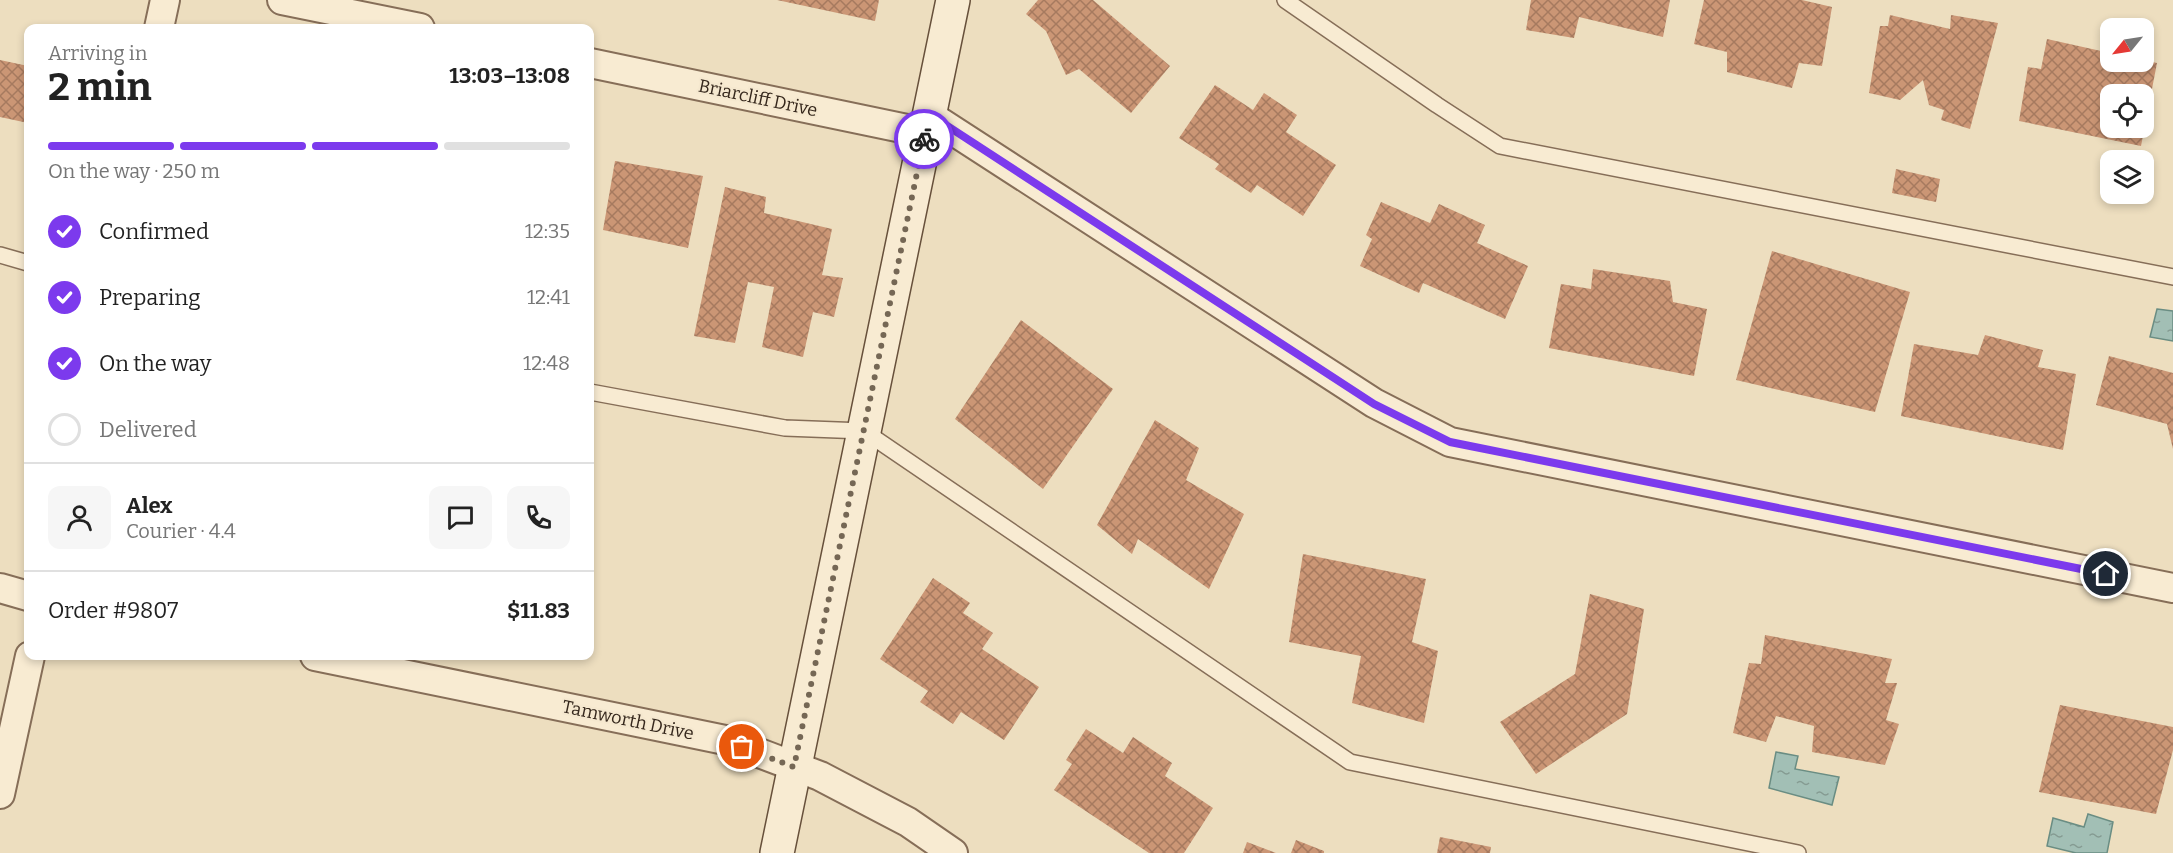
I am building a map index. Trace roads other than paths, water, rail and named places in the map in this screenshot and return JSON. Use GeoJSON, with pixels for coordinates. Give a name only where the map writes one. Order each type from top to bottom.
{"type":"FeatureCollection","features":[{"type":"Feature","properties":{"kind":"main road"},"geometry":{"type":"LineString","coordinates":[[777,853],[953,0]]}},
{"type":"Feature","properties":{"kind":"street"},"geometry":{"type":"LineString","coordinates":[[160,24],[165,0]]}},
{"type":"Feature","properties":{"kind":"street"},"geometry":{"type":"LineString","coordinates":[[282,0],[400,24]]}},
{"type":"Feature","properties":{"kind":"street","name":"Briarcliff Drive"},"geometry":{"type":"LineString","coordinates":[[594,64],[927,124],[1374,404],[1450,442],[2173,588]]}},
{"type":"Feature","properties":{"kind":"street"},"geometry":{"type":"LineString","coordinates":[[0,588],[24,595]]}},
{"type":"Feature","properties":{"kind":"street"},"geometry":{"type":"LineString","coordinates":[[0,794],[29,660]]}},
{"type":"Feature","properties":{"kind":"street","name":"Tamworth Drive"},"geometry":{"type":"LineString","coordinates":[[335,660],[725,740],[820,776],[908,822],[954,853]]}},
{"type":"Feature","properties":{"kind":"lane"},"geometry":{"type":"LineString","coordinates":[[1285,0],[1500,146],[2173,277]]}},
{"type":"Feature","properties":{"kind":"lane"},"geometry":{"type":"LineString","coordinates":[[0,255],[24,262]]}},
{"type":"Feature","properties":{"kind":"lane"},"geometry":{"type":"LineString","coordinates":[[594,393],[785,428],[864,431],[1350,762],[1798,853]]}},
{"type":"Feature","properties":{"kind":"water"},"geometry":{"type":"Polygon","coordinates":[[[2157,309],[2173,311],[2173,341],[2150,337],[2157,309]]]}},
{"type":"Feature","properties":{"kind":"water"},"geometry":{"type":"Polygon","coordinates":[[[1776,752],[1798,756],[1795,769],[1839,777],[1832,805],[1769,788],[1776,752]]]}},
{"type":"Feature","properties":{"kind":"water"},"geometry":{"type":"Polygon","coordinates":[[[2088,814],[2113,822],[2107,853],[2076,853],[2047,846],[2053,818],[2084,827],[2088,814]]]}}]}
